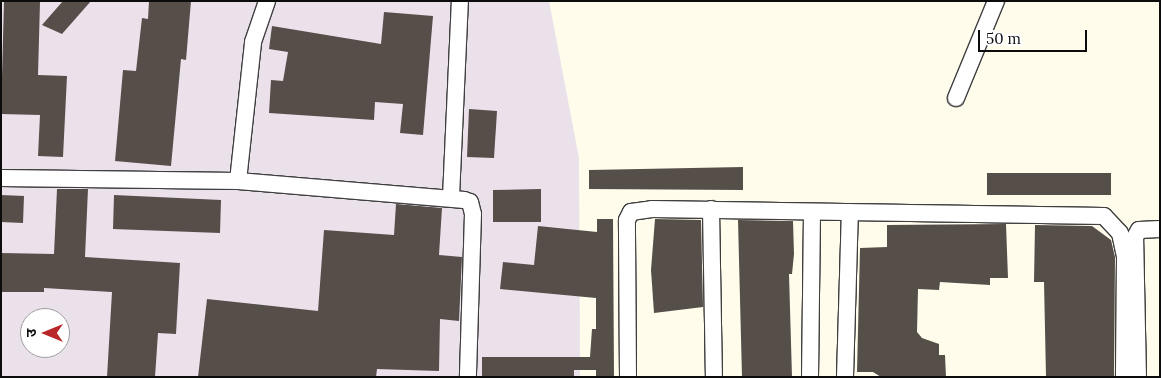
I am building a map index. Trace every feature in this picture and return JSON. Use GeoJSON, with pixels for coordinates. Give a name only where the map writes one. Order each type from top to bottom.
{"type":"FeatureCollection","features":[{"type":"Feature","properties":{"kind":"street"},"geometry":{"type":"LineString","coordinates":[[238,181],[253,42],[266,1]]}},
{"type":"Feature","properties":{"kind":"street"},"geometry":{"type":"LineString","coordinates":[[451,197],[460,1]]}},
{"type":"Feature","properties":{"kind":"street"},"geometry":{"type":"LineString","coordinates":[[956,98],[996,1]]}},
{"type":"Feature","properties":{"kind":"street"},"geometry":{"type":"LineString","coordinates":[[1,178],[238,181],[451,197],[470,202],[473,214],[468,377]]}},
{"type":"Feature","properties":{"kind":"street"},"geometry":{"type":"LineString","coordinates":[[628,377],[629,215],[652,209],[1104,216],[1120,234],[1125,256],[1124,377]]}},
{"type":"Feature","properties":{"kind":"street"},"geometry":{"type":"LineString","coordinates":[[711,209],[714,377]]}},
{"type":"Feature","properties":{"kind":"street"},"geometry":{"type":"LineString","coordinates":[[810,377],[812,212]]}},
{"type":"Feature","properties":{"kind":"street"},"geometry":{"type":"LineString","coordinates":[[845,377],[850,212]]}},
{"type":"Feature","properties":{"kind":"street"},"geometry":{"type":"LineString","coordinates":[[1138,377],[1135,238],[1139,230],[1160,229]]}},
{"type":"Feature","properties":{"kind":"shaded area"},"geometry":{"type":"Polygon","coordinates":[[[1,1],[549,1],[579,158],[580,377],[1,377],[1,1]]]}},
{"type":"Feature","properties":{"kind":"building"},"geometry":{"type":"Polygon","coordinates":[[[4,1],[40,2],[38,75],[67,76],[63,157],[38,156],[40,115],[1,114],[4,1]]]}},
{"type":"Feature","properties":{"kind":"building"},"geometry":{"type":"Polygon","coordinates":[[[63,1],[91,1],[62,34],[42,25],[63,1]]]}},
{"type":"Feature","properties":{"kind":"building"},"geometry":{"type":"Polygon","coordinates":[[[149,1],[191,1],[186,60],[181,59],[171,166],[115,161],[123,70],[136,71],[142,18],[148,19],[149,1]]]}},
{"type":"Feature","properties":{"kind":"building"},"geometry":{"type":"Polygon","coordinates":[[[384,12],[433,16],[423,135],[400,133],[403,104],[375,102],[374,120],[269,113],[271,80],[283,81],[288,52],[269,49],[272,26],[381,44],[384,12]]]}},
{"type":"Feature","properties":{"kind":"building"},"geometry":{"type":"Polygon","coordinates":[[[469,109],[497,111],[494,158],[467,157],[469,109]]]}},
{"type":"Feature","properties":{"kind":"building"},"geometry":{"type":"Polygon","coordinates":[[[743,167],[743,190],[589,189],[589,170],[743,167]]]}},
{"type":"Feature","properties":{"kind":"building"},"geometry":{"type":"Polygon","coordinates":[[[987,173],[1111,173],[1111,195],[987,195],[987,173]]]}},
{"type":"Feature","properties":{"kind":"building"},"geometry":{"type":"Polygon","coordinates":[[[57,189],[88,189],[85,257],[180,263],[176,334],[158,333],[155,377],[107,377],[112,292],[44,288],[44,292],[1,292],[1,253],[54,254],[57,189]]]}},
{"type":"Feature","properties":{"kind":"building"},"geometry":{"type":"Polygon","coordinates":[[[541,189],[541,222],[493,222],[493,190],[541,189]]]}},
{"type":"Feature","properties":{"kind":"building"},"geometry":{"type":"Polygon","coordinates":[[[1,195],[24,196],[23,223],[1,222],[1,195]]]}},
{"type":"Feature","properties":{"kind":"building"},"geometry":{"type":"Polygon","coordinates":[[[114,195],[221,200],[220,233],[113,229],[114,195]]]}},
{"type":"Feature","properties":{"kind":"building"},"geometry":{"type":"Polygon","coordinates":[[[396,204],[442,208],[439,255],[462,257],[459,321],[440,319],[439,371],[377,369],[376,377],[198,377],[207,299],[318,311],[324,230],[394,235],[396,204]]]}},
{"type":"Feature","properties":{"kind":"building"},"geometry":{"type":"Polygon","coordinates":[[[597,219],[613,219],[614,377],[596,377],[596,370],[574,370],[574,377],[482,377],[482,357],[590,357],[592,329],[596,329],[596,298],[500,289],[503,262],[534,265],[538,226],[597,232],[597,219]]]}},
{"type":"Feature","properties":{"kind":"building"},"geometry":{"type":"Polygon","coordinates":[[[655,219],[701,220],[703,307],[654,313],[651,270],[655,219]]]}},
{"type":"Feature","properties":{"kind":"building"},"geometry":{"type":"Polygon","coordinates":[[[738,220],[793,221],[794,254],[792,274],[789,274],[792,377],[742,377],[738,220]]]}},
{"type":"Feature","properties":{"kind":"building"},"geometry":{"type":"Polygon","coordinates":[[[1006,224],[1008,278],[990,278],[990,285],[940,282],[939,290],[918,289],[917,332],[922,338],[939,344],[939,355],[945,355],[946,377],[881,377],[873,372],[857,372],[860,248],[887,247],[887,225],[1006,224]]]}},
{"type":"Feature","properties":{"kind":"building"},"geometry":{"type":"Polygon","coordinates":[[[1035,225],[1092,226],[1111,240],[1115,257],[1114,377],[1046,377],[1044,282],[1034,282],[1035,225]]]}}]}
